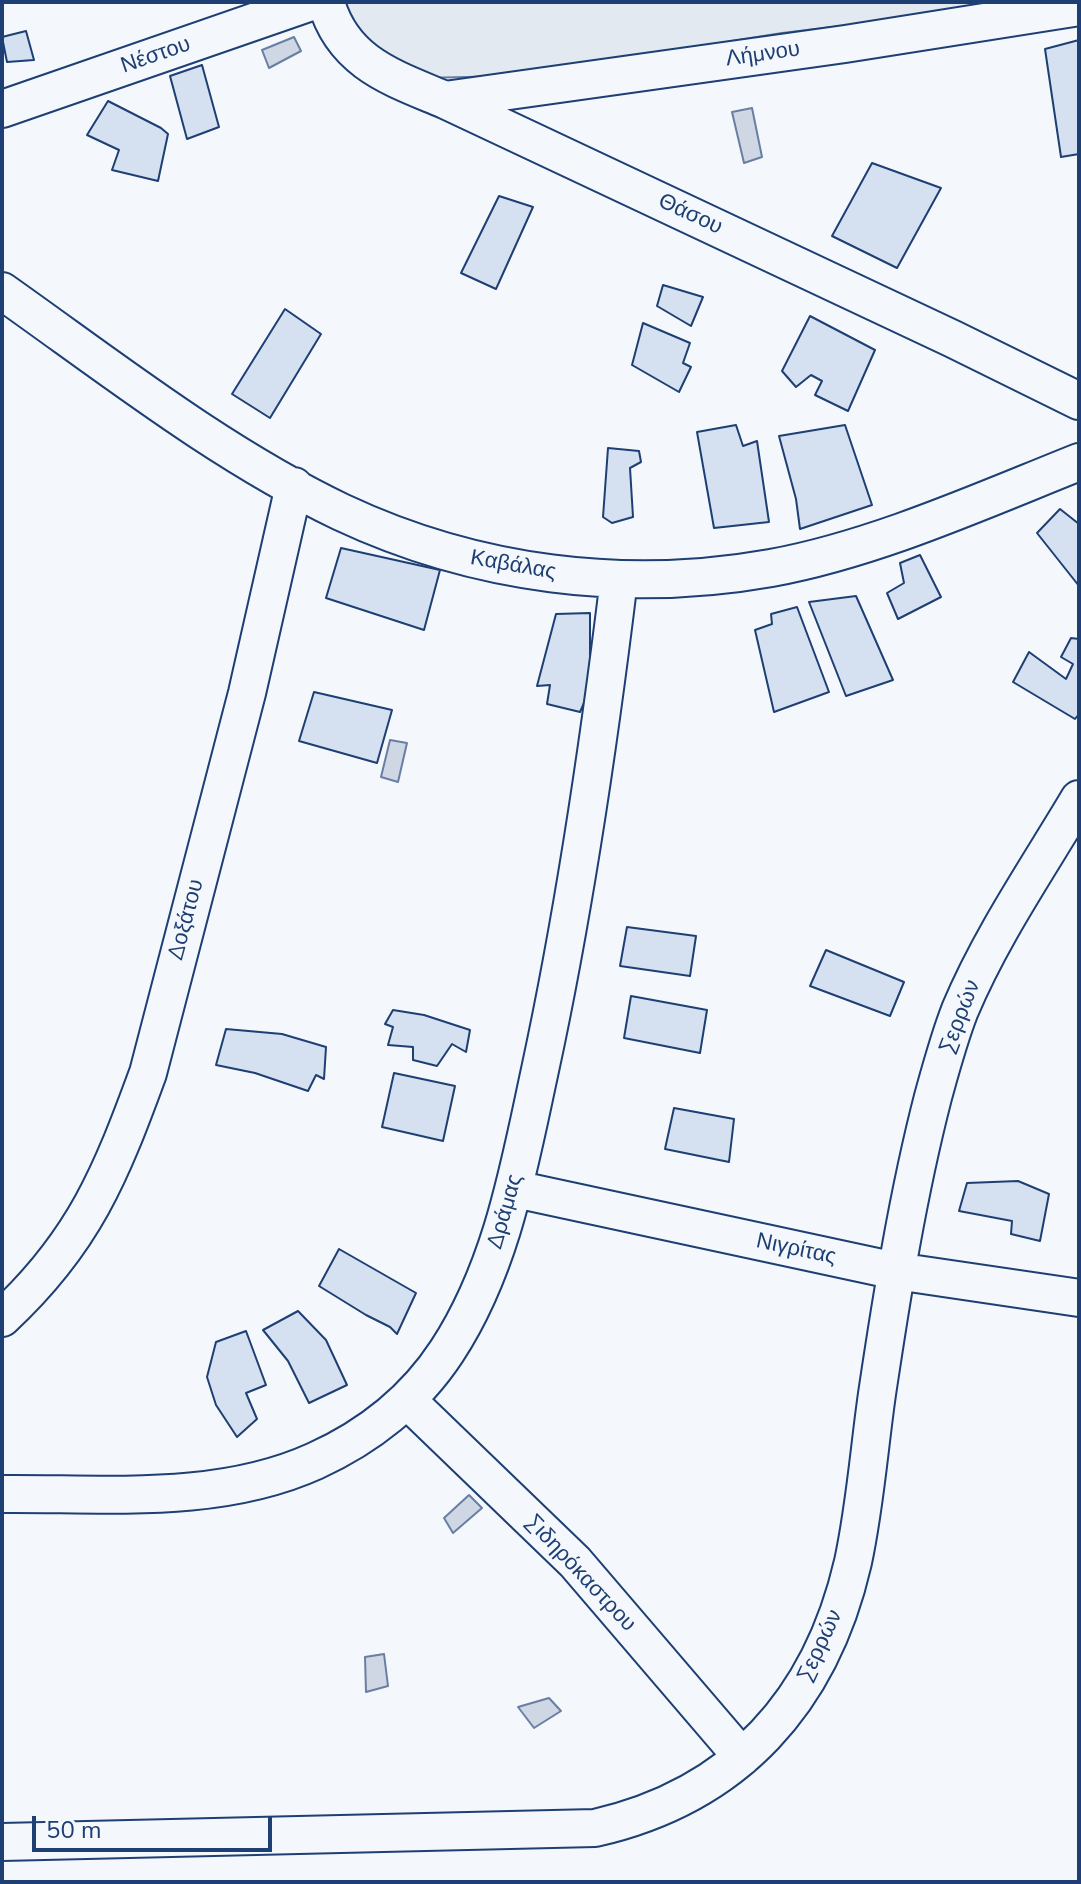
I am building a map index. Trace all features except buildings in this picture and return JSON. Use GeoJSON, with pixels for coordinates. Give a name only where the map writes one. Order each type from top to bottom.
{"type":"FeatureCollection","features":[{"type":"Feature","properties":{"kind":"street","name":"Νέστου"},"geometry":{"type":"LineString","coordinates":[[2,109],[311,2]]}},
{"type":"Feature","properties":{"kind":"street","name":"Θάσου"},"geometry":{"type":"LineString","coordinates":[[326,2],[340,36],[355,53],[397,79],[1079,401]]}},
{"type":"Feature","properties":{"kind":"street","name":"Λήμνου"},"geometry":{"type":"LineString","coordinates":[[445,100],[845,44],[1079,7]]}},
{"type":"Feature","properties":{"kind":"street","name":"Καβάλας"},"geometry":{"type":"LineString","coordinates":[[2,291],[195,426],[344,513],[442,551],[545,574],[619,579],[715,575],[772,568],[910,528],[1079,462]]}},
{"type":"Feature","properties":{"kind":"street","name":"Δοξάτου"},"geometry":{"type":"LineString","coordinates":[[2,1318],[44,1275],[99,1197],[148,1073],[247,693],[294,486]]}},
{"type":"Feature","properties":{"kind":"street","name":"Δράμας"},"geometry":{"type":"LineString","coordinates":[[2,1494],[169,1493],[231,1486],[293,1470],[357,1439],[407,1400],[434,1370],[464,1323],[499,1242],[515,1189],[558,987],[578,874],[619,579]]}},
{"type":"Feature","properties":{"kind":"street","name":"Σερρών"},"geometry":{"type":"LineString","coordinates":[[2,1842],[595,1828],[642,1816],[687,1796],[742,1757],[777,1724],[803,1686],[843,1598],[857,1542],[896,1271],[919,1157],[957,1018],[999,932],[1079,799]]}},
{"type":"Feature","properties":{"kind":"street","name":"Νιγρίτας"},"geometry":{"type":"LineString","coordinates":[[515,1189],[896,1271],[1079,1298]]}},
{"type":"Feature","properties":{"kind":"street","name":"Σιδηρόκαστρου"},"geometry":{"type":"LineString","coordinates":[[407,1400],[575,1562],[742,1757]]}},
{"type":"Feature","properties":{"kind":"shaded area"},"geometry":{"type":"Polygon","coordinates":[[[343,2],[1043,2],[782,33],[515,76],[418,78],[391,64],[356,30],[343,2]]]}},
{"type":"Feature","properties":{"kind":"shaded area"},"geometry":{"type":"Polygon","coordinates":[[[294,37],[301,51],[269,68],[262,50],[294,37]]]}},
{"type":"Feature","properties":{"kind":"shaded area"},"geometry":{"type":"Polygon","coordinates":[[[752,108],[762,157],[744,163],[732,112],[752,108]]]}},
{"type":"Feature","properties":{"kind":"shaded area"},"geometry":{"type":"Polygon","coordinates":[[[390,740],[407,743],[398,782],[381,777],[390,740]]]}},
{"type":"Feature","properties":{"kind":"shaded area"},"geometry":{"type":"Polygon","coordinates":[[[469,1495],[482,1508],[453,1533],[444,1518],[469,1495]]]}},
{"type":"Feature","properties":{"kind":"shaded area"},"geometry":{"type":"Polygon","coordinates":[[[384,1654],[388,1686],[366,1692],[365,1657],[384,1654]]]}},
{"type":"Feature","properties":{"kind":"shaded area"},"geometry":{"type":"Polygon","coordinates":[[[549,1698],[561,1711],[534,1728],[518,1707],[549,1698]]]}}]}
